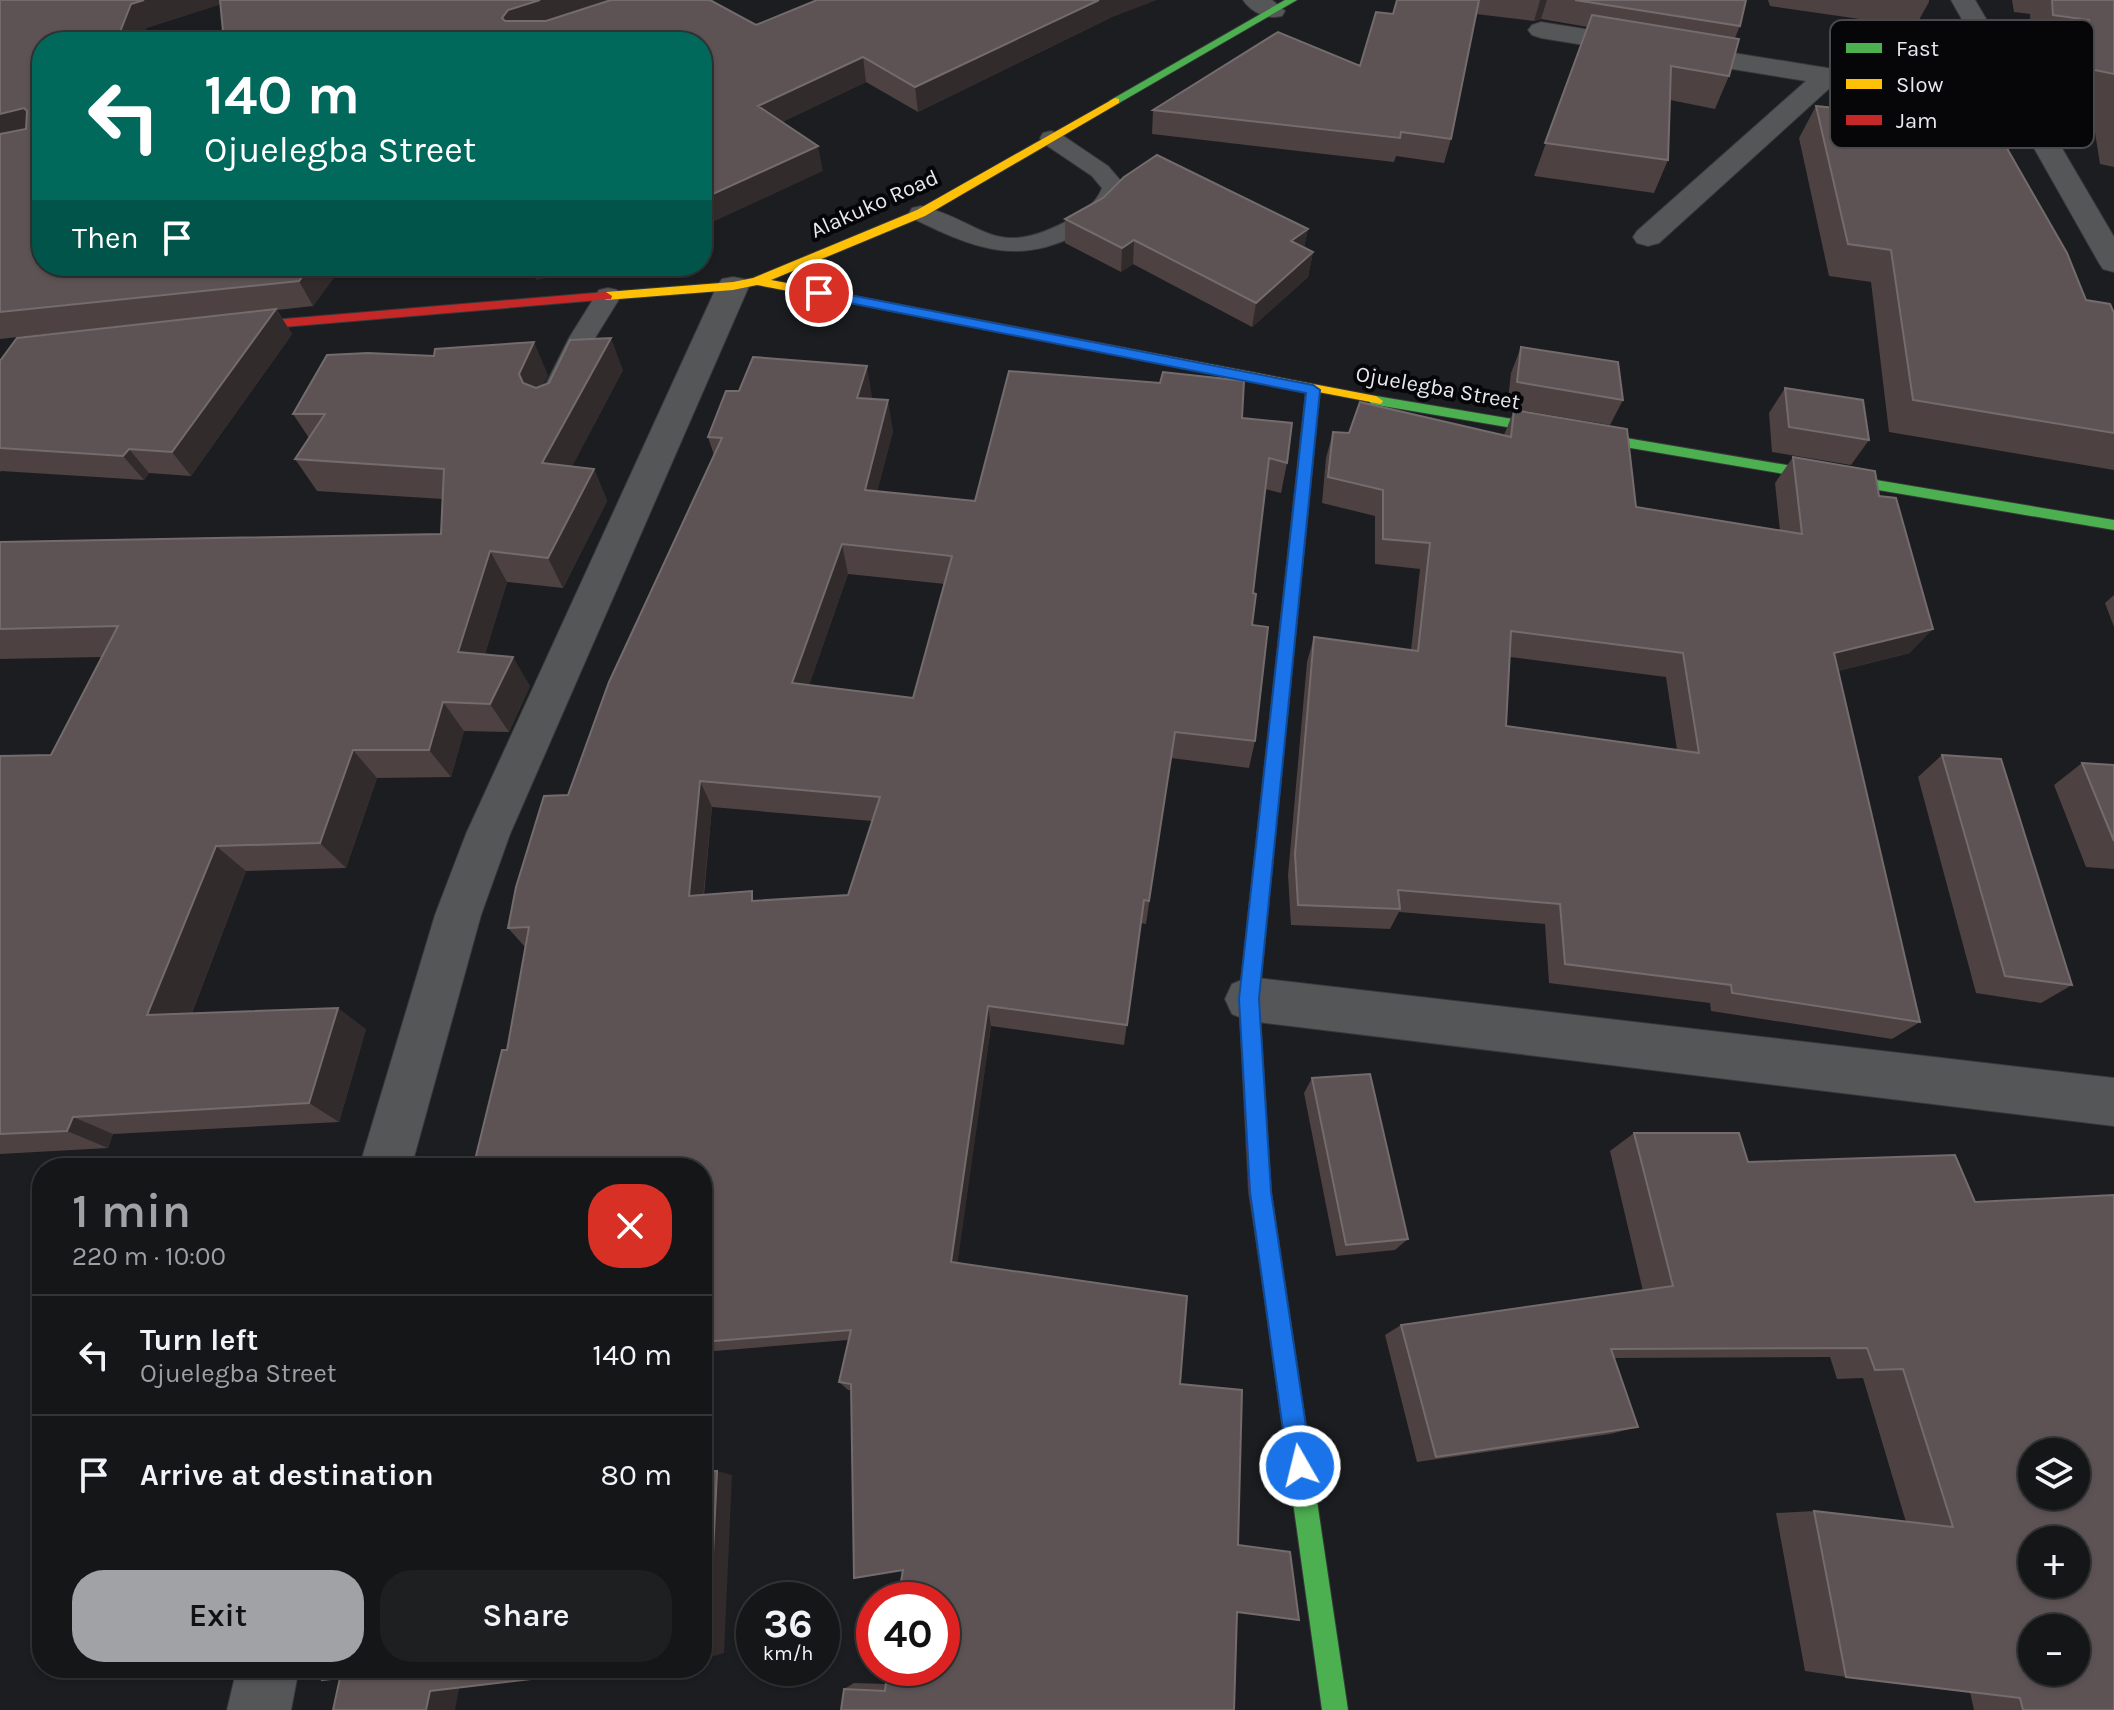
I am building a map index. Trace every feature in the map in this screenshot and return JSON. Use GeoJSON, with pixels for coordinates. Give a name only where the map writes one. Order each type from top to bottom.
{"type":"FeatureCollection","features":[{"type":"Feature","properties":{"kind":"street"},"geometry":{"type":"LineString","coordinates":[[1963,0],[1974,20]]}},
{"type":"Feature","properties":{"kind":"street","name":"Alakuko Road"},"geometry":{"type":"LineString","coordinates":[[209,330],[745,283],[921,213],[1274,4]]}},
{"type":"Feature","properties":{"kind":"street"},"geometry":{"type":"LineString","coordinates":[[1541,30],[1830,76]]}},
{"type":"Feature","properties":{"kind":"street"},"geometry":{"type":"LineString","coordinates":[[1648,237],[1827,76]]}},
{"type":"Feature","properties":{"kind":"street"},"geometry":{"type":"LineString","coordinates":[[2047,148],[2114,263]]}},
{"type":"Feature","properties":{"kind":"street"},"geometry":{"type":"LineString","coordinates":[[388,1158],[458,915],[488,834],[745,283]]}},
{"type":"Feature","properties":{"kind":"street","name":"Ojuelegba Street"},"geometry":{"type":"LineString","coordinates":[[745,283],[1313,390],[2114,525]]}},
{"type":"Feature","properties":{"kind":"street"},"geometry":{"type":"LineString","coordinates":[[1313,390],[1249,999],[1260,1192],[1335,1710]]}},
{"type":"Feature","properties":{"kind":"street"},"geometry":{"type":"LineString","coordinates":[[1249,999],[2114,1102]]}},
{"type":"Feature","properties":{"kind":"street"},"geometry":{"type":"LineString","coordinates":[[259,1710],[266,1678]]}},
{"type":"Feature","properties":{"kind":"lane"},"geometry":{"type":"LineString","coordinates":[[921,213],[970,237],[1002,244],[1031,245],[1088,219],[1109,203],[1114,187],[1100,171],[1051,138]]}},
{"type":"Feature","properties":{"kind":"lane"},"geometry":{"type":"LineString","coordinates":[[550,408],[582,338],[608,296]]}},
{"type":"Feature","properties":{"kind":"building"},"geometry":{"type":"Polygon","coordinates":[[[0,0],[144,0],[131,4],[120,32],[32,32],[32,276],[303,276],[299,281],[0,312],[0,134],[26,129],[27,111],[24,108],[0,114],[0,0]]]}},
{"type":"Feature","properties":{"kind":"building"},"geometry":{"type":"Polygon","coordinates":[[[220,0],[540,0],[508,10],[502,18],[505,21],[546,21],[611,0],[710,0],[756,25],[817,0],[1099,0],[915,87],[863,57],[758,106],[818,146],[712,194],[712,32],[223,32],[220,0]]]}},
{"type":"Feature","properties":{"kind":"building"},"geometry":{"type":"Polygon","coordinates":[[[1397,0],[1479,0],[1451,139],[1401,132],[1400,138],[1153,110],[1278,32],[1360,66],[1376,12],[1393,14],[1397,0]]]}},
{"type":"Feature","properties":{"kind":"building"},"geometry":{"type":"Polygon","coordinates":[[[1575,0],[1746,0],[1740,26],[1575,0]]]}},
{"type":"Feature","properties":{"kind":"building"},"geometry":{"type":"Polygon","coordinates":[[[2052,0],[2114,0],[2114,74],[2094,70],[2094,20],[2053,15],[2052,0]]]}},
{"type":"Feature","properties":{"kind":"building"},"geometry":{"type":"Polygon","coordinates":[[[1592,15],[1739,39],[1729,76],[1671,66],[1668,160],[1545,143],[1592,15]]]}},
{"type":"Feature","properties":{"kind":"building"},"geometry":{"type":"Polygon","coordinates":[[[1816,106],[1830,107],[1830,148],[2007,148],[2067,253],[2086,300],[2110,304],[2114,313],[2114,433],[1913,400],[1891,250],[1848,244],[1816,106]]]}},
{"type":"Feature","properties":{"kind":"building"},"geometry":{"type":"Polygon","coordinates":[[[1157,155],[1308,229],[1291,241],[1313,252],[1256,303],[1134,240],[1122,248],[1065,219],[1103,198],[1124,177],[1157,155]]]}},
{"type":"Feature","properties":{"kind":"building"},"geometry":{"type":"Polygon","coordinates":[[[276,309],[172,452],[129,449],[123,456],[0,448],[0,361],[17,338],[276,309]]]}},
{"type":"Feature","properties":{"kind":"building"},"geometry":{"type":"Polygon","coordinates":[[[611,338],[542,463],[594,469],[548,558],[490,551],[458,652],[513,657],[490,704],[443,702],[429,750],[353,750],[320,843],[216,846],[147,1015],[338,1008],[309,1103],[73,1117],[67,1131],[0,1134],[0,756],[51,755],[118,626],[0,629],[0,542],[441,534],[444,469],[295,459],[325,414],[293,414],[327,355],[434,356],[435,349],[534,342],[519,374],[523,383],[536,388],[549,383],[570,340],[611,338]]]}},
{"type":"Feature","properties":{"kind":"building"},"geometry":{"type":"Polygon","coordinates":[[[1521,347],[1618,362],[1623,400],[1517,382],[1521,347]]]}},
{"type":"Feature","properties":{"kind":"building"},"geometry":{"type":"Polygon","coordinates":[[[753,357],[867,366],[857,398],[888,400],[865,490],[975,501],[1009,371],[1160,383],[1163,372],[1244,381],[1242,418],[1292,423],[1287,463],[1269,458],[1253,593],[1256,594],[1252,625],[1268,627],[1255,741],[1175,732],[1149,901],[1144,900],[1127,1025],[988,1006],[951,1262],[1187,1296],[1180,1384],[1242,1390],[1238,1545],[1290,1552],[1299,1620],[1237,1612],[1234,1710],[841,1710],[844,1689],[885,1691],[886,1686],[960,1686],[960,1582],[901,1582],[903,1570],[854,1578],[851,1384],[839,1382],[851,1330],[712,1341],[712,1158],[475,1158],[502,1050],[507,1050],[529,927],[508,928],[516,887],[544,796],[568,795],[609,682],[722,438],[708,437],[726,391],[739,391],[753,357]],[[842,544],[792,683],[913,698],[952,556],[842,544]],[[700,781],[689,896],[752,891],[752,901],[848,895],[880,797],[700,781]]]}},
{"type":"Feature","properties":{"kind":"building"},"geometry":{"type":"Polygon","coordinates":[[[1785,388],[1863,400],[1869,440],[1789,427],[1785,388]]]}},
{"type":"Feature","properties":{"kind":"building"},"geometry":{"type":"Polygon","coordinates":[[[1360,402],[1511,437],[1514,410],[1627,429],[1636,507],[1802,534],[1793,457],[1875,471],[1879,496],[1896,498],[1933,629],[1834,653],[1920,1022],[1732,993],[1731,985],[1565,964],[1560,904],[1398,890],[1400,909],[1298,905],[1295,854],[1314,637],[1418,651],[1430,543],[1383,539],[1383,490],[1328,477],[1333,432],[1349,433],[1360,402]],[[1511,631],[1506,726],[1699,753],[1683,653],[1511,631]]]}},
{"type":"Feature","properties":{"kind":"building"},"geometry":{"type":"Polygon","coordinates":[[[1942,755],[2001,759],[2072,985],[2005,976],[1942,755]]]}},
{"type":"Feature","properties":{"kind":"building"},"geometry":{"type":"Polygon","coordinates":[[[2082,763],[2114,765],[2114,841],[2082,763]]]}},
{"type":"Feature","properties":{"kind":"building"},"geometry":{"type":"Polygon","coordinates":[[[1370,1074],[1408,1239],[1346,1245],[1312,1078],[1370,1074]]]}},
{"type":"Feature","properties":{"kind":"building"},"geometry":{"type":"Polygon","coordinates":[[[1634,1133],[1739,1133],[1748,1162],[1955,1155],[1975,1202],[2114,1195],[2114,1710],[2023,1710],[2020,1698],[1846,1677],[1814,1511],[1953,1527],[1903,1369],[1875,1370],[1867,1348],[1611,1349],[1638,1427],[1436,1457],[1401,1325],[1673,1286],[1634,1133]]]}},
{"type":"Feature","properties":{"kind":"building"},"geometry":{"type":"Polygon","coordinates":[[[717,1471],[712,1575],[712,1472],[717,1471]]]}},
{"type":"Feature","properties":{"kind":"building"},"geometry":{"type":"Polygon","coordinates":[[[340,1678],[540,1678],[430,1691],[426,1710],[333,1710],[340,1678]]]}},
{"type":"Feature","properties":{"kind":"traffic: fast"},"geometry":{"type":"LineString","coordinates":[[1115,101],[1292,0]]}},
{"type":"Feature","properties":{"kind":"traffic: fast"},"geometry":{"type":"LineString","coordinates":[[1270,799],[1313,390]]}},
{"type":"Feature","properties":{"kind":"traffic: fast"},"geometry":{"type":"LineString","coordinates":[[1376,401],[2114,525]]}},
{"type":"Feature","properties":{"kind":"traffic: fast"},"geometry":{"type":"LineString","coordinates":[[1271,1265],[1335,1710]]}},
{"type":"Feature","properties":{"kind":"traffic: slow"},"geometry":{"type":"LineString","coordinates":[[606,296],[733,286],[757,281],[921,213],[1115,101]]}},
{"type":"Feature","properties":{"kind":"traffic: slow"},"geometry":{"type":"LineString","coordinates":[[757,281],[1376,401]]}},
{"type":"Feature","properties":{"kind":"traffic: jam"},"geometry":{"type":"LineString","coordinates":[[225,328],[606,296]]}},
{"type":"Feature","properties":{"kind":"traffic: jam"},"geometry":{"type":"LineString","coordinates":[[1270,799],[1249,999],[1260,1192],[1271,1265]]}},
{"type":"Feature","properties":{"kind":"route"},"geometry":{"type":"LineString","coordinates":[[819,293],[1313,390],[1249,999],[1260,1192],[1300,1466]]}}]}
